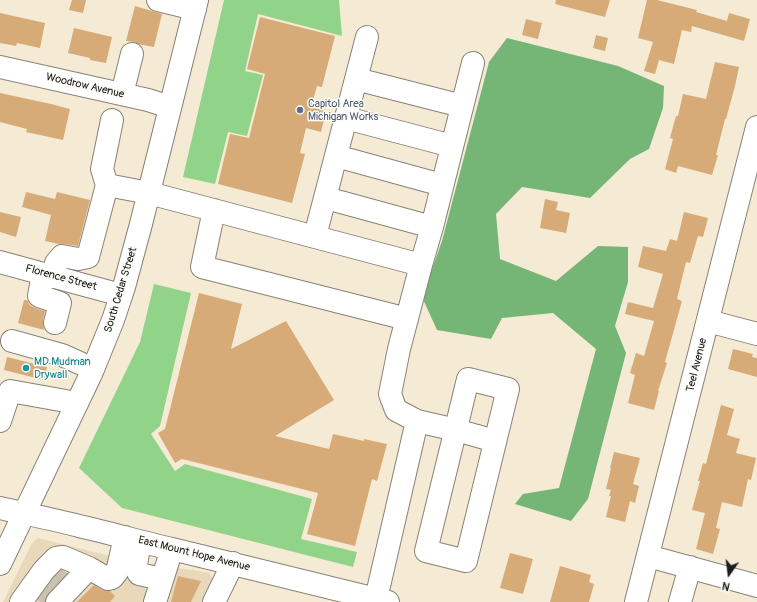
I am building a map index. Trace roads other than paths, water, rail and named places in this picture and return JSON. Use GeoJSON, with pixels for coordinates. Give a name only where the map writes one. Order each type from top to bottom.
{"type":"FeatureCollection","features":[{"type":"Feature","properties":{"kind":"street"},"geometry":{"type":"LineString","coordinates":[[157,0],[196,5]]}},
{"type":"Feature","properties":{"kind":"street","name":"South Cedar Street"},"geometry":{"type":"LineString","coordinates":[[0,564],[78,403],[113,320],[149,193],[196,5]]}},
{"type":"Feature","properties":{"kind":"street"},"geometry":{"type":"LineString","coordinates":[[315,236],[367,37]]}},
{"type":"Feature","properties":{"kind":"street"},"geometry":{"type":"LineString","coordinates":[[122,94],[132,54]]}},
{"type":"Feature","properties":{"kind":"street"},"geometry":{"type":"LineString","coordinates":[[473,64],[432,227],[399,349],[390,394],[396,410],[417,421],[496,441]]}},
{"type":"Feature","properties":{"kind":"street","name":"Woodrow Avenue"},"geometry":{"type":"LineString","coordinates":[[0,67],[148,100],[170,107]]}},
{"type":"Feature","properties":{"kind":"street"},"geometry":{"type":"LineString","coordinates":[[356,79],[462,106]]}},
{"type":"Feature","properties":{"kind":"street"},"geometry":{"type":"LineString","coordinates":[[346,118],[452,146]]}},
{"type":"Feature","properties":{"kind":"street"},"geometry":{"type":"LineString","coordinates":[[55,323],[60,302],[39,296],[48,275],[62,256],[78,259],[88,257],[107,185],[102,169],[112,120]]}},
{"type":"Feature","properties":{"kind":"street","name":"Teel Avenue"},"geometry":{"type":"LineString","coordinates":[[636,602],[757,127]]}},
{"type":"Feature","properties":{"kind":"street"},"geometry":{"type":"LineString","coordinates":[[336,156],[442,185]]}},
{"type":"Feature","properties":{"kind":"street"},"geometry":{"type":"LineString","coordinates":[[107,185],[149,193],[421,265]]}},
{"type":"Feature","properties":{"kind":"street"},"geometry":{"type":"LineString","coordinates":[[326,198],[432,227]]}},
{"type":"Feature","properties":{"kind":"street"},"geometry":{"type":"LineString","coordinates":[[214,210],[202,267],[407,319]]}},
{"type":"Feature","properties":{"kind":"street","name":"Florence Street"},"geometry":{"type":"LineString","coordinates":[[0,262],[121,294]]}},
{"type":"Feature","properties":{"kind":"street"},"geometry":{"type":"LineString","coordinates":[[708,322],[757,334]]}},
{"type":"Feature","properties":{"kind":"street"},"geometry":{"type":"LineString","coordinates":[[12,341],[62,355],[93,369]]}},
{"type":"Feature","properties":{"kind":"street"},"geometry":{"type":"LineString","coordinates":[[468,379],[508,389],[466,561],[426,551],[456,430],[468,379]]}},
{"type":"Feature","properties":{"kind":"street"},"geometry":{"type":"LineString","coordinates":[[0,421],[10,391],[78,403]]}},
{"type":"Feature","properties":{"kind":"street"},"geometry":{"type":"LineString","coordinates":[[382,600],[417,421]]}},
{"type":"Feature","properties":{"kind":"street","name":"East Mount Hope Avenue"},"geometry":{"type":"LineString","coordinates":[[0,508],[382,600]]}},
{"type":"Feature","properties":{"kind":"street"},"geometry":{"type":"LineString","coordinates":[[52,588],[56,558],[62,557],[89,568],[108,579],[112,578],[117,572],[133,539]]}},
{"type":"Feature","properties":{"kind":"street"},"geometry":{"type":"LineString","coordinates":[[133,539],[137,571],[139,574],[162,580]]}},
{"type":"Feature","properties":{"kind":"street"},"geometry":{"type":"LineString","coordinates":[[155,602],[172,549]]}},
{"type":"Feature","properties":{"kind":"street"},"geometry":{"type":"LineString","coordinates":[[648,556],[757,586]]}},
{"type":"Feature","properties":{"kind":"street"},"geometry":{"type":"LineString","coordinates":[[214,602],[233,564]]}},
{"type":"Feature","properties":{"kind":"street"},"geometry":{"type":"LineString","coordinates":[[680,602],[690,567]]}},
{"type":"Feature","properties":{"kind":"street"},"geometry":{"type":"LineString","coordinates":[[21,602],[52,588],[89,568]]}},
{"type":"Feature","properties":{"kind":"tunnel"},"geometry":{"type":"LineString","coordinates":[[51,575],[65,585]]}},
{"type":"Feature","properties":{"kind":"tunnel"},"geometry":{"type":"LineString","coordinates":[[39,587],[53,598]]}},
{"type":"Feature","properties":{"kind":"place","name":"Capitol Area Michigan Works"},"geometry":{"type":"Point","coordinates":[300,110]}},
{"type":"Feature","properties":{"kind":"place","name":"MD Mudman Drywall"},"geometry":{"type":"Point","coordinates":[26,368]}}]}
